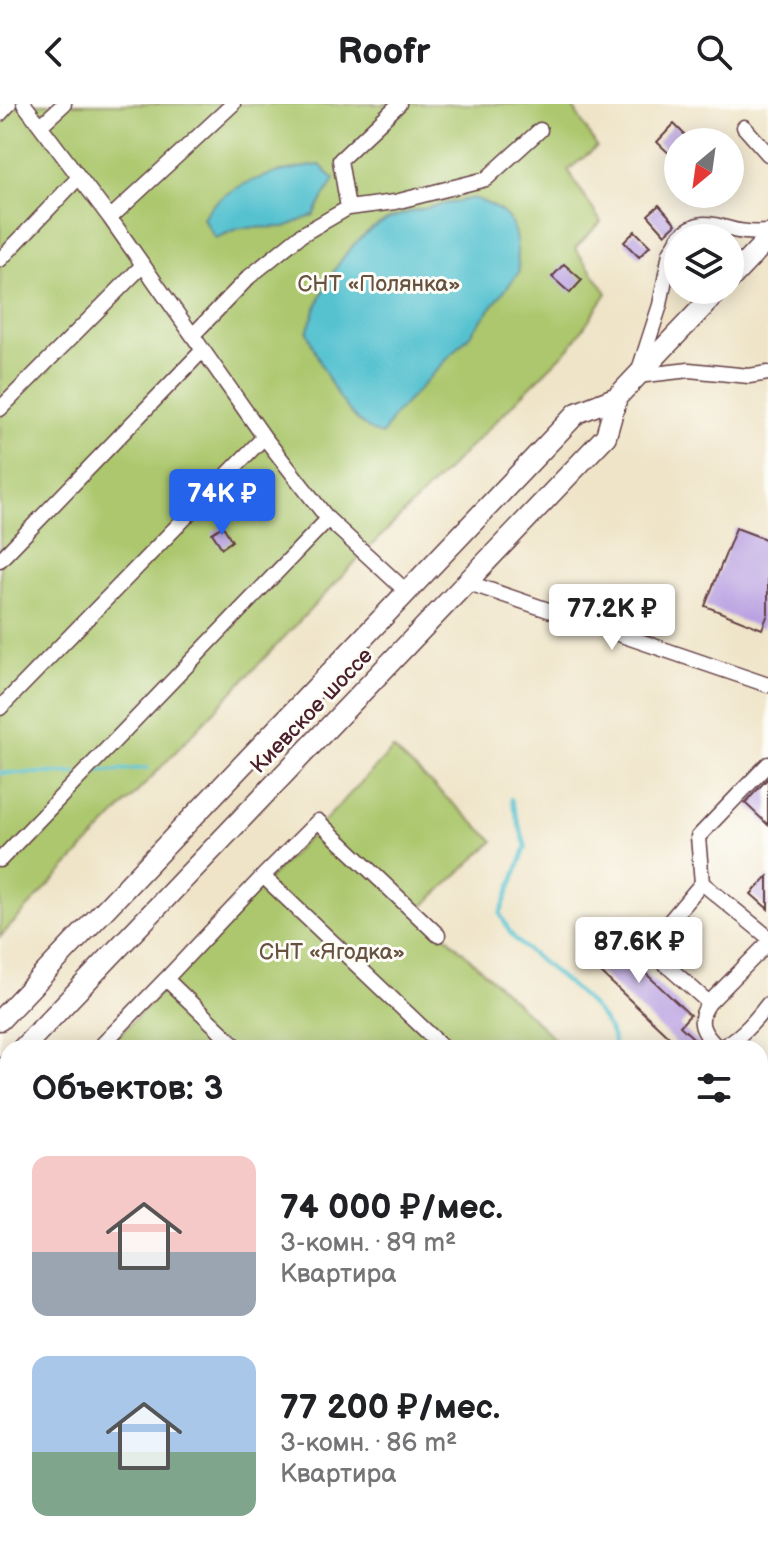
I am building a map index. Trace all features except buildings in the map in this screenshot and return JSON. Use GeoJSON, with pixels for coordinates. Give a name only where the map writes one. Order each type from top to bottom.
{"type":"FeatureCollection","features":[{"type":"Feature","properties":{"kind":"highway"},"geometry":{"type":"LineString","coordinates":[[744,264],[768,239]]}},
{"type":"Feature","properties":{"kind":"highway","name":"Киевское шоссе"},"geometry":{"type":"LineString","coordinates":[[0,1020],[577,413],[617,397],[706,304]]}},
{"type":"Feature","properties":{"kind":"highway","name":"Киевское шоссе"},"geometry":{"type":"LineString","coordinates":[[38,1040],[606,436],[617,397]]}},
{"type":"Feature","properties":{"kind":"street"},"geometry":{"type":"LineString","coordinates":[[0,114],[9,104]]}},
{"type":"Feature","properties":{"kind":"street"},"geometry":{"type":"LineString","coordinates":[[24,104],[110,218],[264,437],[328,519],[407,592]]}},
{"type":"Feature","properties":{"kind":"street"},"geometry":{"type":"LineString","coordinates":[[41,125],[64,104]]}},
{"type":"Feature","properties":{"kind":"street"},"geometry":{"type":"LineString","coordinates":[[110,218],[233,104]]}},
{"type":"Feature","properties":{"kind":"street"},"geometry":{"type":"LineString","coordinates":[[348,208],[340,160],[399,104]]}},
{"type":"Feature","properties":{"kind":"street"},"geometry":{"type":"LineString","coordinates":[[744,127],[768,154]]}},
{"type":"Feature","properties":{"kind":"street"},"geometry":{"type":"LineString","coordinates":[[193,335],[249,277],[301,235],[348,208],[395,202],[486,179],[540,130]]}},
{"type":"Feature","properties":{"kind":"street"},"geometry":{"type":"LineString","coordinates":[[0,260],[79,177]]}},
{"type":"Feature","properties":{"kind":"street"},"geometry":{"type":"LineString","coordinates":[[695,224],[716,224]]}},
{"type":"Feature","properties":{"kind":"street"},"geometry":{"type":"LineString","coordinates":[[744,231],[768,232]]}},
{"type":"Feature","properties":{"kind":"street"},"geometry":{"type":"LineString","coordinates":[[0,409],[143,265]]}},
{"type":"Feature","properties":{"kind":"street"},"geometry":{"type":"LineString","coordinates":[[664,284],[637,376],[689,370],[749,376],[768,373]]}},
{"type":"Feature","properties":{"kind":"street"},"geometry":{"type":"LineString","coordinates":[[0,560],[203,350]]}},
{"type":"Feature","properties":{"kind":"street"},"geometry":{"type":"LineString","coordinates":[[0,708],[264,437]]}},
{"type":"Feature","properties":{"kind":"street"},"geometry":{"type":"LineString","coordinates":[[0,860],[328,519]]}},
{"type":"Feature","properties":{"kind":"street"},"geometry":{"type":"LineString","coordinates":[[469,583],[768,685]]}},
{"type":"Feature","properties":{"kind":"street"},"geometry":{"type":"LineString","coordinates":[[709,1003],[656,956],[659,934],[702,883],[698,837],[768,764]]}},
{"type":"Feature","properties":{"kind":"street"},"geometry":{"type":"LineString","coordinates":[[107,1040],[318,821],[438,935]]}},
{"type":"Feature","properties":{"kind":"street"},"geometry":{"type":"LineString","coordinates":[[263,876],[436,1040]]}},
{"type":"Feature","properties":{"kind":"street"},"geometry":{"type":"LineString","coordinates":[[702,883],[768,937]]}},
{"type":"Feature","properties":{"kind":"street"},"geometry":{"type":"LineString","coordinates":[[711,1040],[700,1024],[703,1011],[768,943]]}},
{"type":"Feature","properties":{"kind":"street"},"geometry":{"type":"LineString","coordinates":[[166,979],[230,1040]]}},
{"type":"Feature","properties":{"kind":"street"},"geometry":{"type":"LineString","coordinates":[[733,1040],[754,1022],[768,1004]]}},
{"type":"Feature","properties":{"kind":"green space","name":"СНТ «Полянка»"},"geometry":{"type":"Polygon","coordinates":[[[0,104],[571,104],[597,147],[568,170],[601,222],[575,248],[607,293],[571,346],[364,553],[0,937],[0,104]]]}},
{"type":"Feature","properties":{"kind":"green space","name":"СНТ «Ягодка»"},"geometry":{"type":"Polygon","coordinates":[[[393,749],[494,841],[419,910],[556,1040],[115,1040],[393,749]]]}},
{"type":"Feature","properties":{"kind":"water"},"geometry":{"type":"Polygon","coordinates":[[[320,165],[334,179],[314,215],[285,227],[240,228],[215,238],[203,218],[212,206],[239,187],[272,174],[320,165]]]}},
{"type":"Feature","properties":{"kind":"water"},"geometry":{"type":"Polygon","coordinates":[[[473,198],[499,210],[512,224],[519,272],[468,337],[396,413],[382,435],[357,419],[336,392],[307,332],[313,314],[340,262],[366,233],[400,215],[473,198]]]}},
{"type":"Feature","properties":{"kind":"waterway"},"geometry":{"type":"LineString","coordinates":[[93,772],[147,768]]}},
{"type":"Feature","properties":{"kind":"waterway"},"geometry":{"type":"LineString","coordinates":[[0,773],[76,773]]}},
{"type":"Feature","properties":{"kind":"waterway"},"geometry":{"type":"LineString","coordinates":[[511,799],[526,847],[500,914],[516,940],[589,1003],[602,1018],[613,1040]]}}]}
